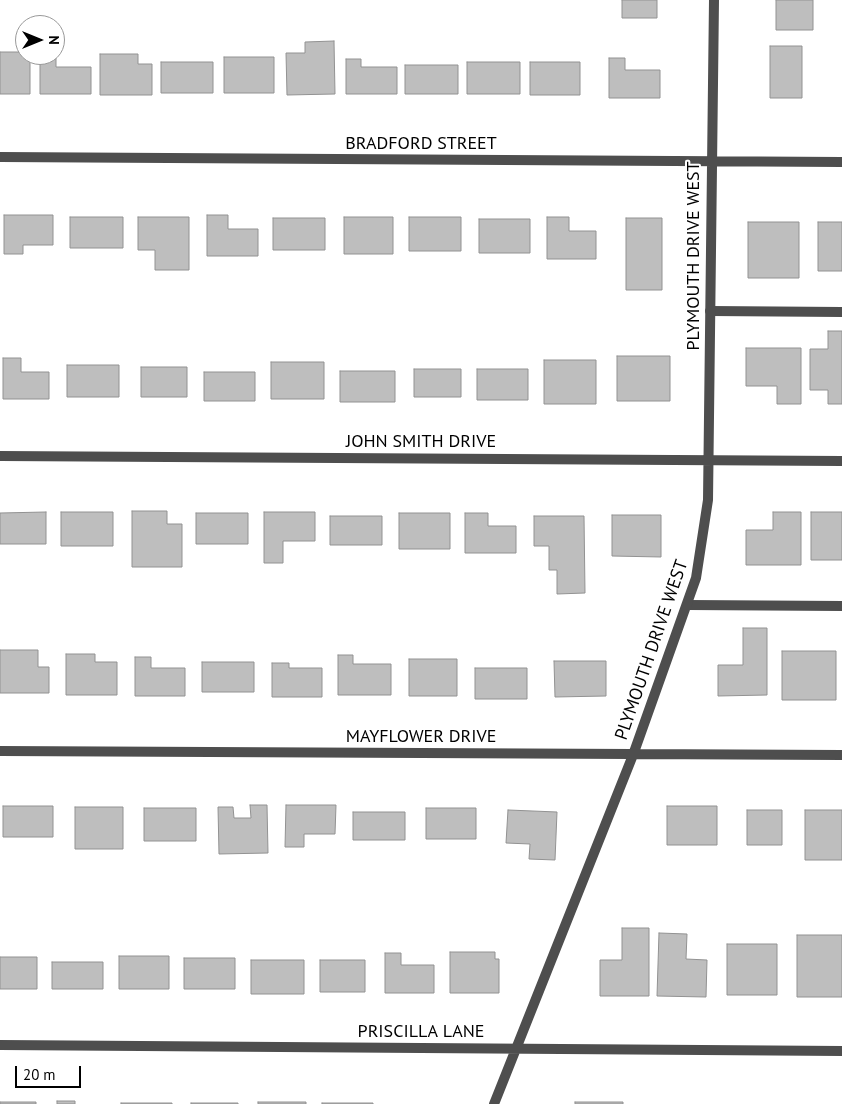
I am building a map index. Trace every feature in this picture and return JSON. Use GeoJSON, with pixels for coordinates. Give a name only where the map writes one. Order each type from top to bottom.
{"type":"FeatureCollection","features":[{"type":"Feature","properties":{"kind":"street","name":"PLYMOUTH DRIVE WEST"},"geometry":{"type":"LineString","coordinates":[[494,1104],[633,754],[688,606],[696,578],[706,527],[709,460],[714,0]]}},
{"type":"Feature","properties":{"kind":"street","name":"BRADFORD STREET"},"geometry":{"type":"LineString","coordinates":[[0,158],[842,162]]}},
{"type":"Feature","properties":{"kind":"street"},"geometry":{"type":"LineString","coordinates":[[710,310],[842,312]]}},
{"type":"Feature","properties":{"kind":"street","name":"JOHN SMITH DRIVE"},"geometry":{"type":"LineString","coordinates":[[0,456],[842,461]]}},
{"type":"Feature","properties":{"kind":"street"},"geometry":{"type":"LineString","coordinates":[[688,606],[842,606]]}},
{"type":"Feature","properties":{"kind":"street","name":"MAYFLOWER DRIVE"},"geometry":{"type":"LineString","coordinates":[[0,751],[842,755]]}},
{"type":"Feature","properties":{"kind":"street","name":"PRISCILLA LANE"},"geometry":{"type":"LineString","coordinates":[[0,1045],[842,1051]]}},
{"type":"Feature","properties":{"kind":"building"},"geometry":{"type":"Polygon","coordinates":[[[622,0],[657,0],[657,18],[622,18],[622,0]]]}},
{"type":"Feature","properties":{"kind":"building"},"geometry":{"type":"Polygon","coordinates":[[[776,0],[813,0],[813,30],[776,30],[776,0]]]}},
{"type":"Feature","properties":{"kind":"building"},"geometry":{"type":"Polygon","coordinates":[[[334,41],[335,94],[287,95],[286,53],[305,53],[305,42],[334,41]]]}},
{"type":"Feature","properties":{"kind":"building"},"geometry":{"type":"Polygon","coordinates":[[[770,46],[802,46],[802,98],[770,98],[770,46]]]}},
{"type":"Feature","properties":{"kind":"building"},"geometry":{"type":"Polygon","coordinates":[[[0,52],[15,52],[15,65],[30,65],[30,94],[0,94],[0,52]]]}},
{"type":"Feature","properties":{"kind":"building"},"geometry":{"type":"Polygon","coordinates":[[[100,54],[138,54],[138,64],[152,64],[152,95],[100,95],[100,54]]]}},
{"type":"Feature","properties":{"kind":"building"},"geometry":{"type":"Polygon","coordinates":[[[224,57],[274,57],[274,93],[224,93],[224,57]]]}},
{"type":"Feature","properties":{"kind":"building"},"geometry":{"type":"Polygon","coordinates":[[[609,58],[625,58],[625,70],[660,70],[660,98],[609,98],[609,58]]]}},
{"type":"Feature","properties":{"kind":"building"},"geometry":{"type":"Polygon","coordinates":[[[346,59],[361,59],[361,67],[397,67],[397,94],[346,94],[346,59]]]}},
{"type":"Feature","properties":{"kind":"building"},"geometry":{"type":"Polygon","coordinates":[[[161,62],[213,62],[213,93],[161,93],[161,62]]]}},
{"type":"Feature","properties":{"kind":"building"},"geometry":{"type":"Polygon","coordinates":[[[467,62],[520,62],[520,94],[467,94],[467,62]]]}},
{"type":"Feature","properties":{"kind":"building"},"geometry":{"type":"Polygon","coordinates":[[[530,62],[580,62],[580,95],[530,95],[530,62]]]}},
{"type":"Feature","properties":{"kind":"building"},"geometry":{"type":"Polygon","coordinates":[[[40,65],[91,67],[91,94],[40,94],[40,65]]]}},
{"type":"Feature","properties":{"kind":"building"},"geometry":{"type":"Polygon","coordinates":[[[405,65],[458,65],[458,94],[405,94],[405,65]]]}},
{"type":"Feature","properties":{"kind":"building"},"geometry":{"type":"Polygon","coordinates":[[[4,215],[53,215],[53,245],[23,245],[23,254],[4,254],[4,215]]]}},
{"type":"Feature","properties":{"kind":"building"},"geometry":{"type":"Polygon","coordinates":[[[207,215],[228,215],[228,229],[258,229],[258,256],[207,256],[207,215]]]}},
{"type":"Feature","properties":{"kind":"building"},"geometry":{"type":"Polygon","coordinates":[[[70,217],[123,217],[123,248],[70,248],[70,217]]]}},
{"type":"Feature","properties":{"kind":"building"},"geometry":{"type":"Polygon","coordinates":[[[138,217],[189,217],[189,270],[155,270],[155,250],[138,250],[138,217]]]}},
{"type":"Feature","properties":{"kind":"building"},"geometry":{"type":"Polygon","coordinates":[[[344,217],[393,217],[393,254],[344,254],[344,217]]]}},
{"type":"Feature","properties":{"kind":"building"},"geometry":{"type":"Polygon","coordinates":[[[409,217],[461,217],[461,251],[409,251],[409,217]]]}},
{"type":"Feature","properties":{"kind":"building"},"geometry":{"type":"Polygon","coordinates":[[[547,217],[569,217],[569,231],[596,231],[596,259],[547,259],[547,217]]]}},
{"type":"Feature","properties":{"kind":"building"},"geometry":{"type":"Polygon","coordinates":[[[273,218],[325,218],[325,250],[273,250],[273,218]]]}},
{"type":"Feature","properties":{"kind":"building"},"geometry":{"type":"Polygon","coordinates":[[[626,218],[662,218],[662,290],[626,290],[626,218]]]}},
{"type":"Feature","properties":{"kind":"building"},"geometry":{"type":"Polygon","coordinates":[[[479,219],[530,219],[530,253],[479,253],[479,219]]]}},
{"type":"Feature","properties":{"kind":"building"},"geometry":{"type":"Polygon","coordinates":[[[748,222],[799,222],[799,278],[748,278],[748,222]]]}},
{"type":"Feature","properties":{"kind":"building"},"geometry":{"type":"Polygon","coordinates":[[[818,222],[842,222],[842,271],[818,271],[818,222]]]}},
{"type":"Feature","properties":{"kind":"building"},"geometry":{"type":"Polygon","coordinates":[[[828,331],[842,331],[842,404],[828,404],[828,390],[810,390],[810,349],[828,349],[828,331]]]}},
{"type":"Feature","properties":{"kind":"building"},"geometry":{"type":"Polygon","coordinates":[[[746,348],[801,348],[801,404],[777,404],[777,386],[746,386],[746,348]]]}},
{"type":"Feature","properties":{"kind":"building"},"geometry":{"type":"Polygon","coordinates":[[[617,356],[670,356],[670,401],[617,401],[617,356]]]}},
{"type":"Feature","properties":{"kind":"building"},"geometry":{"type":"Polygon","coordinates":[[[3,358],[21,358],[21,372],[49,372],[49,399],[3,399],[3,358]]]}},
{"type":"Feature","properties":{"kind":"building"},"geometry":{"type":"Polygon","coordinates":[[[544,360],[596,360],[596,404],[544,404],[544,360]]]}},
{"type":"Feature","properties":{"kind":"building"},"geometry":{"type":"Polygon","coordinates":[[[271,362],[324,362],[324,399],[271,399],[271,362]]]}},
{"type":"Feature","properties":{"kind":"building"},"geometry":{"type":"Polygon","coordinates":[[[67,365],[119,365],[119,397],[67,397],[67,365]]]}},
{"type":"Feature","properties":{"kind":"building"},"geometry":{"type":"Polygon","coordinates":[[[141,367],[187,367],[187,397],[141,397],[141,367]]]}},
{"type":"Feature","properties":{"kind":"building"},"geometry":{"type":"Polygon","coordinates":[[[414,369],[461,369],[461,397],[414,397],[414,369]]]}},
{"type":"Feature","properties":{"kind":"building"},"geometry":{"type":"Polygon","coordinates":[[[477,369],[528,369],[528,400],[477,400],[477,369]]]}},
{"type":"Feature","properties":{"kind":"building"},"geometry":{"type":"Polygon","coordinates":[[[340,371],[395,371],[395,402],[340,402],[340,371]]]}},
{"type":"Feature","properties":{"kind":"building"},"geometry":{"type":"Polygon","coordinates":[[[204,372],[255,372],[255,401],[204,401],[204,372]]]}},
{"type":"Feature","properties":{"kind":"building"},"geometry":{"type":"Polygon","coordinates":[[[132,511],[167,511],[167,524],[182,524],[182,567],[132,567],[132,511]]]}},
{"type":"Feature","properties":{"kind":"building"},"geometry":{"type":"Polygon","coordinates":[[[46,512],[46,544],[0,544],[0,513],[46,512]]]}},
{"type":"Feature","properties":{"kind":"building"},"geometry":{"type":"Polygon","coordinates":[[[61,512],[113,512],[113,546],[61,546],[61,512]]]}},
{"type":"Feature","properties":{"kind":"building"},"geometry":{"type":"Polygon","coordinates":[[[264,512],[315,512],[315,541],[283,541],[283,563],[264,563],[264,512]]]}},
{"type":"Feature","properties":{"kind":"building"},"geometry":{"type":"Polygon","coordinates":[[[773,512],[801,512],[801,565],[746,565],[746,530],[773,530],[773,512]]]}},
{"type":"Feature","properties":{"kind":"building"},"geometry":{"type":"Polygon","coordinates":[[[811,512],[842,512],[842,560],[811,560],[811,512]]]}},
{"type":"Feature","properties":{"kind":"building"},"geometry":{"type":"Polygon","coordinates":[[[196,513],[248,513],[248,544],[196,544],[196,513]]]}},
{"type":"Feature","properties":{"kind":"building"},"geometry":{"type":"Polygon","coordinates":[[[399,513],[450,513],[450,549],[399,549],[399,513]]]}},
{"type":"Feature","properties":{"kind":"building"},"geometry":{"type":"Polygon","coordinates":[[[465,513],[488,513],[488,526],[516,526],[516,553],[465,553],[465,513]]]}},
{"type":"Feature","properties":{"kind":"building"},"geometry":{"type":"Polygon","coordinates":[[[612,515],[661,515],[661,557],[612,556],[612,515]]]}},
{"type":"Feature","properties":{"kind":"building"},"geometry":{"type":"Polygon","coordinates":[[[330,516],[382,516],[382,545],[330,545],[330,516]]]}},
{"type":"Feature","properties":{"kind":"building"},"geometry":{"type":"Polygon","coordinates":[[[534,516],[584,516],[585,593],[557,594],[557,570],[549,570],[549,546],[534,546],[534,516]]]}},
{"type":"Feature","properties":{"kind":"building"},"geometry":{"type":"Polygon","coordinates":[[[743,628],[767,628],[767,695],[718,696],[718,665],[743,665],[743,628]]]}},
{"type":"Feature","properties":{"kind":"building"},"geometry":{"type":"Polygon","coordinates":[[[0,650],[38,650],[38,667],[49,667],[49,693],[0,693],[0,650]]]}},
{"type":"Feature","properties":{"kind":"building"},"geometry":{"type":"Polygon","coordinates":[[[782,651],[836,651],[836,700],[782,700],[782,651]]]}},
{"type":"Feature","properties":{"kind":"building"},"geometry":{"type":"Polygon","coordinates":[[[66,654],[95,654],[95,662],[117,662],[117,695],[66,695],[66,654]]]}},
{"type":"Feature","properties":{"kind":"building"},"geometry":{"type":"Polygon","coordinates":[[[338,655],[353,655],[353,664],[391,664],[391,695],[338,695],[338,655]]]}},
{"type":"Feature","properties":{"kind":"building"},"geometry":{"type":"Polygon","coordinates":[[[135,657],[151,657],[151,668],[185,668],[185,696],[135,696],[135,657]]]}},
{"type":"Feature","properties":{"kind":"building"},"geometry":{"type":"Polygon","coordinates":[[[409,659],[457,659],[457,696],[409,696],[409,659]]]}},
{"type":"Feature","properties":{"kind":"building"},"geometry":{"type":"Polygon","coordinates":[[[554,661],[606,661],[606,696],[555,697],[554,661]]]}},
{"type":"Feature","properties":{"kind":"building"},"geometry":{"type":"Polygon","coordinates":[[[202,662],[254,662],[254,692],[202,692],[202,662]]]}},
{"type":"Feature","properties":{"kind":"building"},"geometry":{"type":"Polygon","coordinates":[[[272,663],[289,663],[289,668],[322,668],[322,697],[272,697],[272,663]]]}},
{"type":"Feature","properties":{"kind":"building"},"geometry":{"type":"Polygon","coordinates":[[[475,668],[527,668],[527,699],[475,699],[475,668]]]}},
{"type":"Feature","properties":{"kind":"building"},"geometry":{"type":"Polygon","coordinates":[[[250,805],[267,805],[268,853],[219,854],[218,807],[233,807],[234,818],[251,818],[250,805]]]}},
{"type":"Feature","properties":{"kind":"building"},"geometry":{"type":"Polygon","coordinates":[[[286,805],[336,805],[335,834],[304,834],[304,847],[285,847],[286,805]]]}},
{"type":"Feature","properties":{"kind":"building"},"geometry":{"type":"Polygon","coordinates":[[[3,806],[53,806],[53,837],[3,837],[3,806]]]}},
{"type":"Feature","properties":{"kind":"building"},"geometry":{"type":"Polygon","coordinates":[[[667,806],[717,806],[717,845],[667,845],[667,806]]]}},
{"type":"Feature","properties":{"kind":"building"},"geometry":{"type":"Polygon","coordinates":[[[75,807],[123,807],[123,849],[75,849],[75,807]]]}},
{"type":"Feature","properties":{"kind":"building"},"geometry":{"type":"Polygon","coordinates":[[[144,808],[196,808],[196,841],[144,841],[144,808]]]}},
{"type":"Feature","properties":{"kind":"building"},"geometry":{"type":"Polygon","coordinates":[[[426,808],[476,808],[476,839],[426,839],[426,808]]]}},
{"type":"Feature","properties":{"kind":"building"},"geometry":{"type":"Polygon","coordinates":[[[508,810],[557,812],[555,860],[529,859],[530,844],[506,843],[508,810]]]}},
{"type":"Feature","properties":{"kind":"building"},"geometry":{"type":"Polygon","coordinates":[[[747,810],[782,810],[782,845],[747,845],[747,810]]]}},
{"type":"Feature","properties":{"kind":"building"},"geometry":{"type":"Polygon","coordinates":[[[805,810],[842,810],[842,860],[805,860],[805,810]]]}},
{"type":"Feature","properties":{"kind":"building"},"geometry":{"type":"Polygon","coordinates":[[[353,812],[405,812],[405,840],[353,840],[353,812]]]}},
{"type":"Feature","properties":{"kind":"building"},"geometry":{"type":"Polygon","coordinates":[[[622,928],[649,928],[649,996],[600,996],[600,960],[622,960],[622,928]]]}},
{"type":"Feature","properties":{"kind":"building"},"geometry":{"type":"Polygon","coordinates":[[[659,933],[687,934],[686,959],[707,960],[706,997],[657,996],[659,933]]]}},
{"type":"Feature","properties":{"kind":"building"},"geometry":{"type":"Polygon","coordinates":[[[797,935],[842,935],[842,997],[797,997],[797,935]]]}},
{"type":"Feature","properties":{"kind":"building"},"geometry":{"type":"Polygon","coordinates":[[[727,944],[777,944],[777,995],[727,995],[727,944]]]}},
{"type":"Feature","properties":{"kind":"building"},"geometry":{"type":"Polygon","coordinates":[[[450,952],[495,952],[495,959],[499,959],[499,993],[450,993],[450,952]]]}},
{"type":"Feature","properties":{"kind":"building"},"geometry":{"type":"Polygon","coordinates":[[[385,953],[401,953],[401,965],[434,965],[434,993],[385,993],[385,953]]]}},
{"type":"Feature","properties":{"kind":"building"},"geometry":{"type":"Polygon","coordinates":[[[119,956],[169,956],[169,989],[119,989],[119,956]]]}},
{"type":"Feature","properties":{"kind":"building"},"geometry":{"type":"Polygon","coordinates":[[[0,957],[37,957],[37,989],[0,989],[0,957]]]}},
{"type":"Feature","properties":{"kind":"building"},"geometry":{"type":"Polygon","coordinates":[[[184,958],[235,958],[235,989],[184,989],[184,958]]]}},
{"type":"Feature","properties":{"kind":"building"},"geometry":{"type":"Polygon","coordinates":[[[251,960],[304,960],[304,994],[251,994],[251,960]]]}},
{"type":"Feature","properties":{"kind":"building"},"geometry":{"type":"Polygon","coordinates":[[[320,960],[365,960],[365,992],[320,992],[320,960]]]}},
{"type":"Feature","properties":{"kind":"building"},"geometry":{"type":"Polygon","coordinates":[[[52,962],[103,962],[103,989],[52,989],[52,962]]]}},
{"type":"Feature","properties":{"kind":"building"},"geometry":{"type":"Polygon","coordinates":[[[57,1101],[75,1101],[75,1104],[57,1104],[57,1101]]]}},
{"type":"Feature","properties":{"kind":"building"},"geometry":{"type":"Polygon","coordinates":[[[0,1102],[36,1102],[36,1104],[0,1104],[0,1102]]]}},
{"type":"Feature","properties":{"kind":"building"},"geometry":{"type":"Polygon","coordinates":[[[258,1102],[306,1102],[306,1104],[258,1104],[258,1102]]]}},
{"type":"Feature","properties":{"kind":"building"},"geometry":{"type":"Polygon","coordinates":[[[575,1102],[623,1102],[623,1104],[575,1104],[575,1102]]]}},
{"type":"Feature","properties":{"kind":"building"},"geometry":{"type":"Polygon","coordinates":[[[172,1103],[172,1104],[121,1104],[172,1103]]]}},
{"type":"Feature","properties":{"kind":"building"},"geometry":{"type":"Polygon","coordinates":[[[238,1103],[238,1104],[191,1104],[238,1103]]]}},
{"type":"Feature","properties":{"kind":"building"},"geometry":{"type":"Polygon","coordinates":[[[373,1103],[373,1104],[322,1104],[373,1103]]]}}]}
